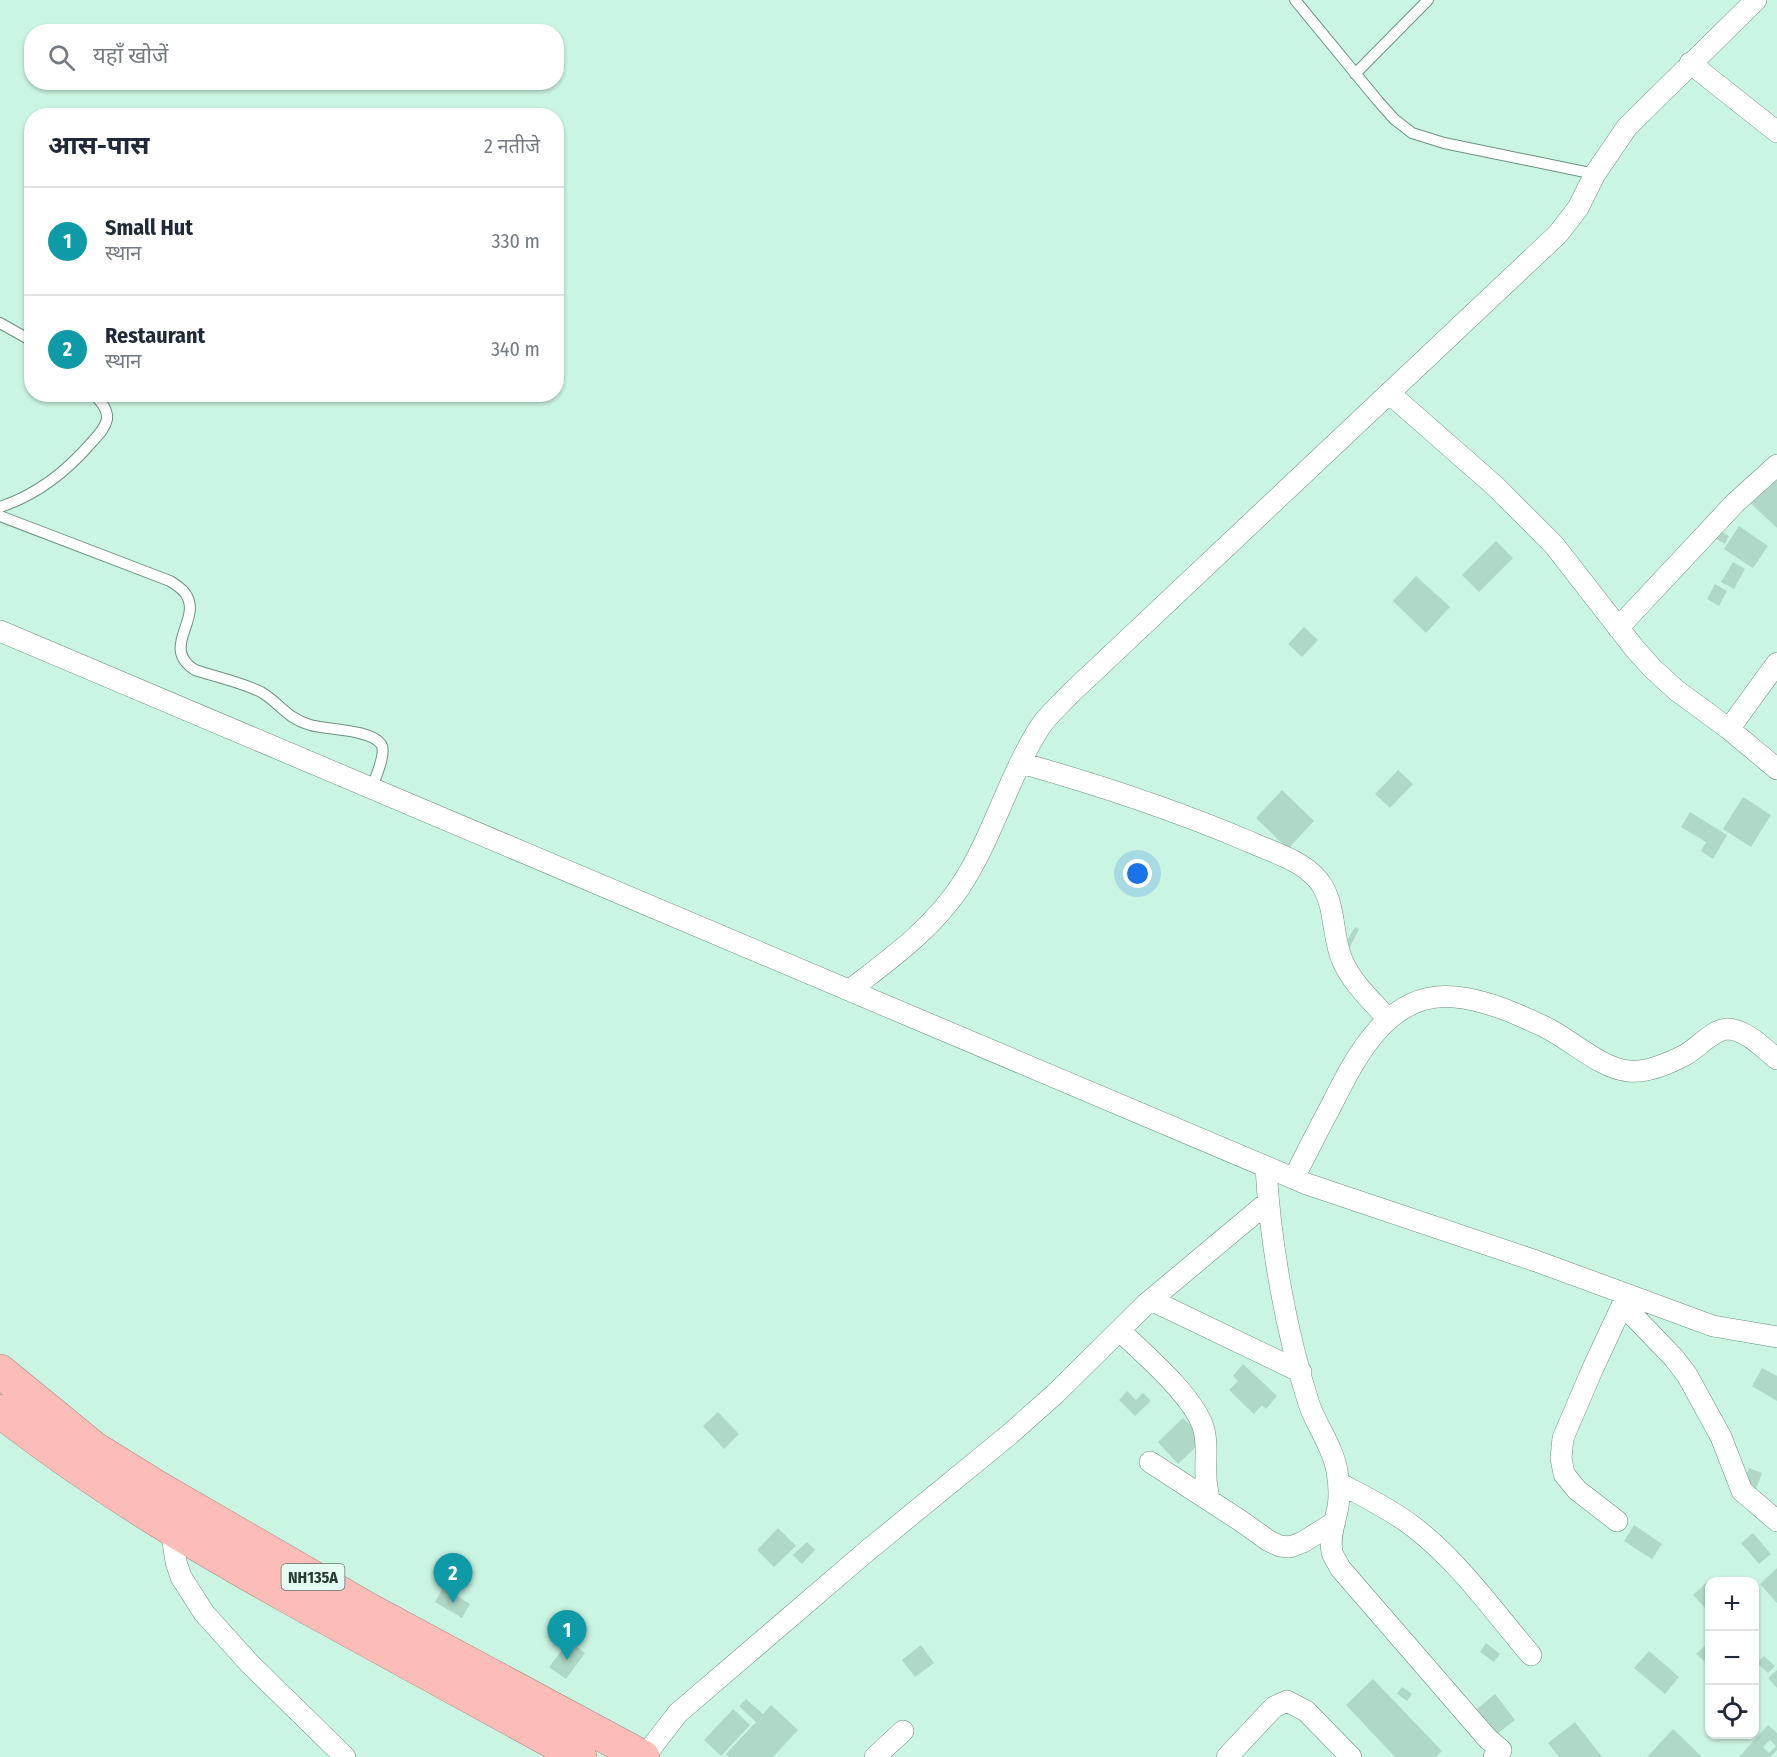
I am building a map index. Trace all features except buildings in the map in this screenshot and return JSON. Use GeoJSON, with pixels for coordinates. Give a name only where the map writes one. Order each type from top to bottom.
{"type":"FeatureCollection","features":[{"type":"Feature","properties":{"kind":"highway","name":"NH135A"},"geometry":{"type":"LineString","coordinates":[[0,1371],[94,1448],[157,1487],[366,1608],[644,1757]]}},
{"type":"Feature","properties":{"kind":"highway","name":"NH135A"},"geometry":{"type":"LineString","coordinates":[[0,1412],[125,1501],[362,1638],[580,1757]]}},
{"type":"Feature","properties":{"kind":"street"},"geometry":{"type":"LineString","coordinates":[[850,990],[916,938],[960,886],[1042,725],[1071,693],[1558,234],[1578,208],[1595,174],[1627,127],[1756,0]]}},
{"type":"Feature","properties":{"kind":"street"},"geometry":{"type":"LineString","coordinates":[[1690,63],[1777,132]]}},
{"type":"Feature","properties":{"kind":"street"},"geometry":{"type":"LineString","coordinates":[[1389,393],[1495,486],[1554,545],[1652,669],[1777,770]]}},
{"type":"Feature","properties":{"kind":"street"},"geometry":{"type":"LineString","coordinates":[[1618,628],[1735,503],[1777,465]]}},
{"type":"Feature","properties":{"kind":"street"},"geometry":{"type":"LineString","coordinates":[[0,631],[1266,1167],[1536,1261],[1625,1300],[1713,1326],[1777,1337]]}},
{"type":"Feature","properties":{"kind":"street"},"geometry":{"type":"LineString","coordinates":[[1729,729],[1777,663]]}},
{"type":"Feature","properties":{"kind":"street"},"geometry":{"type":"LineString","coordinates":[[1021,763],[1169,809],[1293,861],[1312,873],[1323,886],[1331,909],[1342,960],[1353,980],[1388,1019]]}},
{"type":"Feature","properties":{"kind":"street"},"geometry":{"type":"LineString","coordinates":[[1294,1178],[1352,1065],[1369,1039],[1388,1019],[1417,1003],[1433,998],[1454,997],[1479,1001],[1519,1015],[1560,1034],[1605,1063],[1630,1072],[1648,1069],[1685,1055],[1726,1029],[1743,1034],[1777,1059]]}},
{"type":"Feature","properties":{"kind":"street"},"geometry":{"type":"LineString","coordinates":[[1266,1167],[1268,1202],[1292,1338],[1309,1403],[1331,1450],[1339,1483],[1338,1504],[1332,1532],[1332,1553],[1340,1568],[1488,1739],[1501,1750],[1494,1757]]}},
{"type":"Feature","properties":{"kind":"street"},"geometry":{"type":"LineString","coordinates":[[644,1757],[678,1713],[867,1551],[1010,1434],[1055,1394],[1151,1300],[1268,1202]]}},
{"type":"Feature","properties":{"kind":"street"},"geometry":{"type":"LineString","coordinates":[[1151,1300],[1301,1372]]}},
{"type":"Feature","properties":{"kind":"street"},"geometry":{"type":"LineString","coordinates":[[1625,1300],[1687,1375],[1721,1437],[1742,1491],[1775,1515]]}},
{"type":"Feature","properties":{"kind":"street"},"geometry":{"type":"LineString","coordinates":[[1617,1521],[1577,1490],[1564,1474],[1561,1458],[1563,1438],[1625,1300]]}},
{"type":"Feature","properties":{"kind":"street"},"geometry":{"type":"LineString","coordinates":[[1120,1331],[1163,1373],[1197,1414],[1204,1429],[1209,1500]]}},
{"type":"Feature","properties":{"kind":"street"},"geometry":{"type":"LineString","coordinates":[[1150,1462],[1280,1546],[1290,1547],[1304,1542],[1335,1522]]}},
{"type":"Feature","properties":{"kind":"street"},"geometry":{"type":"LineString","coordinates":[[1339,1483],[1391,1511],[1443,1553],[1531,1655]]}},
{"type":"Feature","properties":{"kind":"street"},"geometry":{"type":"LineString","coordinates":[[171,1528],[173,1547],[181,1577],[204,1613],[250,1664],[345,1757]]}},
{"type":"Feature","properties":{"kind":"street"},"geometry":{"type":"LineString","coordinates":[[1227,1757],[1274,1707],[1287,1701],[1306,1711],[1351,1757]]}},
{"type":"Feature","properties":{"kind":"street"},"geometry":{"type":"LineString","coordinates":[[875,1757],[903,1731]]}},
{"type":"Feature","properties":{"kind":"lane"},"geometry":{"type":"LineString","coordinates":[[1295,0],[1394,119],[1412,133],[1444,143],[1595,174]]}},
{"type":"Feature","properties":{"kind":"lane"},"geometry":{"type":"LineString","coordinates":[[1356,74],[1428,0]]}},
{"type":"Feature","properties":{"kind":"lane"},"geometry":{"type":"LineString","coordinates":[[0,323],[24,336]]}},
{"type":"Feature","properties":{"kind":"lane"},"geometry":{"type":"LineString","coordinates":[[0,507],[31,494],[52,480],[80,456],[104,428],[107,417],[105,408],[100,402]]}},
{"type":"Feature","properties":{"kind":"lane"},"geometry":{"type":"LineString","coordinates":[[0,516],[159,576],[179,588],[186,594],[189,603],[180,643],[181,652],[188,665],[195,670],[257,691],[299,722],[357,732],[379,742],[383,753],[372,788]]}},
{"type":"Feature","properties":{"kind":"place","name":"Restaurant"},"geometry":{"type":"Point","coordinates":[453,1603]}},
{"type":"Feature","properties":{"kind":"place","name":"Small Hut"},"geometry":{"type":"Point","coordinates":[567,1660]}}]}
